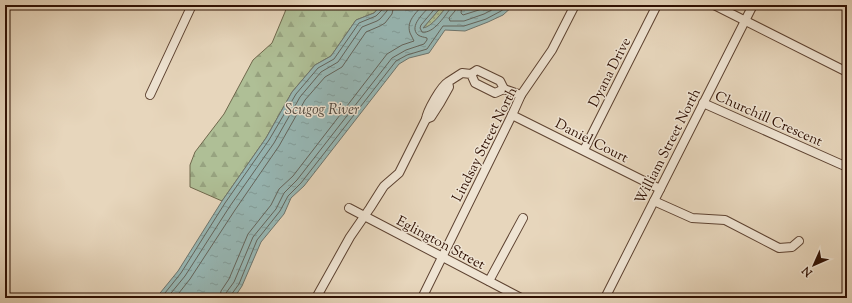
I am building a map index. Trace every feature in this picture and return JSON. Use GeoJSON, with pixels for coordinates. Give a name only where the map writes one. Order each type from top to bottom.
{"type":"FeatureCollection","features":[{"type":"Feature","properties":{"kind":"street"},"geometry":{"type":"LineString","coordinates":[[150,95],[192,5]]}},
{"type":"Feature","properties":{"kind":"street","name":"Lindsay Street North"},"geometry":{"type":"LineString","coordinates":[[422,298],[521,95],[552,50],[575,5]]}},
{"type":"Feature","properties":{"kind":"street","name":"Dyana Drive"},"geometry":{"type":"LineString","coordinates":[[584,150],[657,5]]}},
{"type":"Feature","properties":{"kind":"street"},"geometry":{"type":"LineString","coordinates":[[714,5],[847,72]]}},
{"type":"Feature","properties":{"kind":"street","name":"William Street North"},"geometry":{"type":"LineString","coordinates":[[605,298],[753,5]]}},
{"type":"Feature","properties":{"kind":"street"},"geometry":{"type":"LineString","coordinates":[[316,298],[350,237],[384,186],[399,173],[426,119],[431,117],[437,102],[449,87],[448,82],[462,73],[471,74],[477,70],[500,81],[504,89]]}},
{"type":"Feature","properties":{"kind":"street"},"geometry":{"type":"LineString","coordinates":[[471,74],[475,83],[495,93],[504,89],[521,95]]}},
{"type":"Feature","properties":{"kind":"street","name":"Churchill Crescent"},"geometry":{"type":"LineString","coordinates":[[703,104],[847,167]]}},
{"type":"Feature","properties":{"kind":"street","name":"Daniel Court"},"geometry":{"type":"LineString","coordinates":[[512,115],[660,189]]}},
{"type":"Feature","properties":{"kind":"street"},"geometry":{"type":"LineString","coordinates":[[654,201],[692,218],[725,220],[779,248],[792,247],[799,241]]}},
{"type":"Feature","properties":{"kind":"street","name":"Eglington Street"},"geometry":{"type":"LineString","coordinates":[[349,208],[522,298]]}},
{"type":"Feature","properties":{"kind":"street"},"geometry":{"type":"LineString","coordinates":[[489,281],[523,218]]}},
{"type":"Feature","properties":{"kind":"green space"},"geometry":{"type":"Polygon","coordinates":[[[287,5],[381,5],[374,13],[356,20],[331,56],[315,65],[292,92],[266,138],[222,201],[190,187],[190,165],[195,152],[224,114],[253,60],[272,43],[287,5]]]}},
{"type":"Feature","properties":{"kind":"green space"},"geometry":{"type":"Polygon","coordinates":[[[443,5],[448,5],[433,23],[422,29],[443,5]]]}},
{"type":"Feature","properties":{"kind":"water","name":"Scugog River"},"geometry":{"type":"Polygon","coordinates":[[[381,5],[443,5],[423,28],[430,25],[448,5],[514,5],[503,15],[465,31],[445,30],[429,53],[409,58],[399,64],[304,186],[291,198],[284,214],[261,242],[242,286],[234,298],[156,298],[178,271],[222,201],[266,138],[292,92],[315,65],[331,56],[356,20],[374,13],[381,5]]]}}]}
